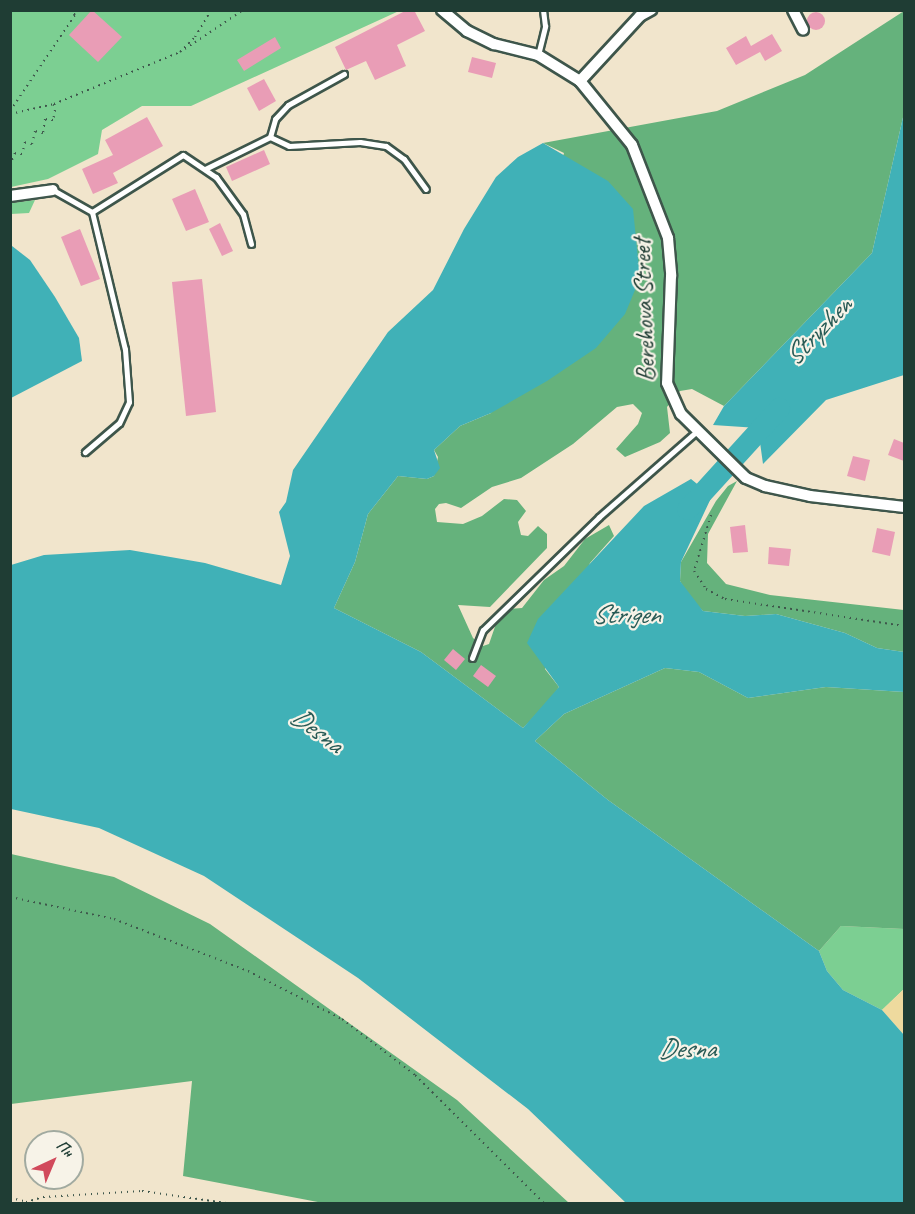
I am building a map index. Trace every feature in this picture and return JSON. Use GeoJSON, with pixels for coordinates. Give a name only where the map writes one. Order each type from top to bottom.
{"type":"FeatureCollection","features":[{"type":"Feature","properties":{"kind":"street","name":"Berehova Street"},"geometry":{"type":"LineString","coordinates":[[442,10],[467,31],[494,44],[538,55],[580,81],[632,145],[655,197],[668,238],[671,276],[667,383],[672,401],[699,434],[746,478],[810,496],[904,507]]}},
{"type":"Feature","properties":{"kind":"street"},"geometry":{"type":"LineString","coordinates":[[580,81],[640,16],[651,10]]}},
{"type":"Feature","properties":{"kind":"street"},"geometry":{"type":"LineString","coordinates":[[793,10],[803,30]]}},
{"type":"Feature","properties":{"kind":"street"},"geometry":{"type":"LineString","coordinates":[[10,196],[53,190]]}},
{"type":"Feature","properties":{"kind":"lane"},"geometry":{"type":"LineString","coordinates":[[538,55],[544,26],[543,10]]}},
{"type":"Feature","properties":{"kind":"lane"},"geometry":{"type":"LineString","coordinates":[[206,169],[270,137],[275,119],[288,105],[344,74]]}},
{"type":"Feature","properties":{"kind":"lane"},"geometry":{"type":"LineString","coordinates":[[270,137],[289,146],[360,142],[386,146],[404,159],[426,189]]}},
{"type":"Feature","properties":{"kind":"lane"},"geometry":{"type":"LineString","coordinates":[[92,212],[183,155],[206,169],[243,214],[251,244]]}},
{"type":"Feature","properties":{"kind":"lane"},"geometry":{"type":"LineString","coordinates":[[53,190],[92,212],[125,348],[129,402],[119,423],[85,452]]}},
{"type":"Feature","properties":{"kind":"lane"},"geometry":{"type":"LineString","coordinates":[[472,658],[483,630],[599,517],[699,434]]}},
{"type":"Feature","properties":{"kind":"path"},"geometry":{"type":"LineString","coordinates":[[71,10],[75,15]]}},
{"type":"Feature","properties":{"kind":"path"},"geometry":{"type":"LineString","coordinates":[[10,113],[79,10]]}},
{"type":"Feature","properties":{"kind":"path"},"geometry":{"type":"LineString","coordinates":[[180,52],[195,37],[211,10]]}},
{"type":"Feature","properties":{"kind":"path"},"geometry":{"type":"LineString","coordinates":[[10,113],[54,104],[180,52],[243,10]]}},
{"type":"Feature","properties":{"kind":"path"},"geometry":{"type":"LineString","coordinates":[[10,165],[15,153],[22,154],[25,142],[32,144],[35,131],[43,132],[45,119],[53,120],[54,104]]}},
{"type":"Feature","properties":{"kind":"path"},"geometry":{"type":"LineString","coordinates":[[711,515],[697,551],[694,571],[706,589],[725,599],[904,626]]}},
{"type":"Feature","properties":{"kind":"path"},"geometry":{"type":"LineString","coordinates":[[10,897],[114,919],[248,971],[342,1019],[415,1075],[545,1203]]}},
{"type":"Feature","properties":{"kind":"path"},"geometry":{"type":"LineString","coordinates":[[20,1203],[142,1191],[233,1203]]}},
{"type":"Feature","properties":{"kind":"path"},"geometry":{"type":"LineString","coordinates":[[10,1198],[27,1202]]}},
{"type":"Feature","properties":{"kind":"green space"},"geometry":{"type":"Polygon","coordinates":[[[10,11],[399,11],[191,106],[142,106],[102,130],[98,154],[48,179],[11,187],[10,11]]]}},
{"type":"Feature","properties":{"kind":"green space"},"geometry":{"type":"Polygon","coordinates":[[[904,11],[904,113],[872,253],[724,406],[692,389],[680,391],[667,407],[670,433],[660,442],[625,457],[616,449],[638,424],[642,413],[633,404],[617,407],[573,444],[521,478],[492,487],[461,508],[446,503],[439,504],[435,509],[437,522],[463,524],[482,516],[504,499],[517,500],[526,511],[518,522],[521,535],[528,536],[538,526],[547,534],[547,548],[490,607],[458,605],[473,638],[483,646],[489,644],[498,618],[508,609],[522,608],[544,580],[564,566],[585,539],[609,525],[614,536],[590,563],[545,669],[559,687],[551,699],[523,728],[421,652],[334,608],[355,562],[368,514],[398,476],[427,479],[434,476],[438,457],[434,450],[460,426],[491,413],[564,153],[543,143],[717,111],[805,75],[904,11]]]}},
{"type":"Feature","properties":{"kind":"green space"},"geometry":{"type":"Polygon","coordinates":[[[35,200],[29,213],[11,214],[11,203],[35,200]]]}},
{"type":"Feature","properties":{"kind":"green space"},"geometry":{"type":"Polygon","coordinates":[[[737,481],[708,534],[707,563],[726,584],[770,595],[904,610],[904,652],[877,648],[845,633],[776,614],[745,616],[703,611],[689,597],[680,581],[681,562],[716,501],[728,486],[737,481]]]}},
{"type":"Feature","properties":{"kind":"green space"},"geometry":{"type":"Polygon","coordinates":[[[665,668],[699,672],[748,698],[826,687],[904,692],[904,929],[841,926],[819,951],[608,800],[535,741],[564,714],[665,668]]]}},
{"type":"Feature","properties":{"kind":"green space"},"geometry":{"type":"Polygon","coordinates":[[[11,854],[114,877],[210,924],[457,1100],[569,1203],[323,1203],[183,1176],[192,1081],[11,1104],[11,854]]]}},
{"type":"Feature","properties":{"kind":"green space"},"geometry":{"type":"Polygon","coordinates":[[[841,926],[904,929],[904,989],[882,1010],[843,990],[827,971],[819,951],[841,926]]]}},
{"type":"Feature","properties":{"kind":"sand"},"geometry":{"type":"Polygon","coordinates":[[[904,989],[904,1035],[882,1010],[904,989]]]}},
{"type":"Feature","properties":{"kind":"water","name":"Stryzhen"},"geometry":{"type":"Polygon","coordinates":[[[904,113],[904,375],[826,400],[763,464],[758,428],[713,425],[724,406],[872,253],[904,113]]]}},
{"type":"Feature","properties":{"kind":"water","name":"Desna"},"geometry":{"type":"Polygon","coordinates":[[[543,143],[608,181],[633,209],[640,278],[625,314],[596,348],[547,381],[491,413],[460,426],[434,450],[440,468],[434,476],[427,479],[398,476],[368,514],[355,562],[334,608],[421,652],[523,728],[559,687],[527,643],[538,619],[644,506],[691,479],[712,496],[681,562],[680,581],[703,611],[745,616],[776,614],[845,633],[877,648],[904,652],[904,692],[826,687],[748,698],[699,672],[665,668],[564,714],[535,741],[608,800],[819,951],[827,971],[843,990],[882,1010],[904,1035],[904,1203],[626,1203],[528,1109],[358,978],[204,876],[99,828],[11,809],[11,565],[44,555],[130,550],[205,563],[281,585],[290,556],[279,512],[286,502],[293,470],[388,332],[433,290],[464,229],[496,177],[518,157],[543,143]]]}},
{"type":"Feature","properties":{"kind":"water"},"geometry":{"type":"Polygon","coordinates":[[[12,246],[30,260],[55,297],[79,338],[82,361],[11,398],[12,246]]]}},
{"type":"Feature","properties":{"kind":"building"},"geometry":{"type":"Polygon","coordinates":[[[92,10],[122,37],[98,62],[69,35],[92,10]]]}},
{"type":"Feature","properties":{"kind":"building"},"geometry":{"type":"Polygon","coordinates":[[[407,10],[414,10],[425,31],[397,45],[406,66],[375,80],[366,61],[346,70],[335,47],[407,10]]]}},
{"type":"Feature","properties":{"kind":"building"},"geometry":{"type":"Polygon","coordinates":[[[816,12],[822,15],[825,21],[822,27],[816,30],[810,27],[807,21],[810,15],[816,12]]]}},
{"type":"Feature","properties":{"kind":"building"},"geometry":{"type":"Polygon","coordinates":[[[772,34],[782,51],[765,61],[760,52],[736,65],[726,48],[746,36],[751,46],[772,34]]]}},
{"type":"Feature","properties":{"kind":"building"},"geometry":{"type":"Polygon","coordinates":[[[275,37],[281,48],[244,71],[237,60],[275,37]]]}},
{"type":"Feature","properties":{"kind":"building"},"geometry":{"type":"Polygon","coordinates":[[[472,57],[496,63],[492,78],[468,72],[472,57]]]}},
{"type":"Feature","properties":{"kind":"building"},"geometry":{"type":"Polygon","coordinates":[[[264,79],[276,101],[259,111],[247,88],[264,79]]]}},
{"type":"Feature","properties":{"kind":"building"},"geometry":{"type":"Polygon","coordinates":[[[147,117],[163,146],[113,173],[118,183],[93,194],[82,169],[113,155],[105,140],[147,117]]]}},
{"type":"Feature","properties":{"kind":"building"},"geometry":{"type":"Polygon","coordinates":[[[264,150],[270,164],[232,181],[226,167],[264,150]]]}},
{"type":"Feature","properties":{"kind":"building"},"geometry":{"type":"Polygon","coordinates":[[[195,189],[209,222],[186,231],[172,199],[195,189]]]}},
{"type":"Feature","properties":{"kind":"building"},"geometry":{"type":"Polygon","coordinates":[[[220,223],[233,251],[222,256],[209,229],[220,223]]]}},
{"type":"Feature","properties":{"kind":"building"},"geometry":{"type":"Polygon","coordinates":[[[80,229],[100,279],[81,286],[61,237],[80,229]]]}},
{"type":"Feature","properties":{"kind":"building"},"geometry":{"type":"Polygon","coordinates":[[[202,279],[216,412],[186,416],[172,282],[202,279]]]}},
{"type":"Feature","properties":{"kind":"building"},"geometry":{"type":"Polygon","coordinates":[[[894,439],[904,443],[904,461],[888,455],[894,439]]]}},
{"type":"Feature","properties":{"kind":"building"},"geometry":{"type":"Polygon","coordinates":[[[853,456],[870,460],[865,481],[847,476],[853,456]]]}},
{"type":"Feature","properties":{"kind":"building"},"geometry":{"type":"Polygon","coordinates":[[[745,525],[748,552],[733,553],[730,527],[745,525]]]}},
{"type":"Feature","properties":{"kind":"building"},"geometry":{"type":"Polygon","coordinates":[[[877,528],[895,532],[890,556],[872,552],[877,528]]]}},
{"type":"Feature","properties":{"kind":"building"},"geometry":{"type":"Polygon","coordinates":[[[769,547],[791,549],[789,566],[768,564],[769,547]]]}},
{"type":"Feature","properties":{"kind":"building"},"geometry":{"type":"Polygon","coordinates":[[[453,649],[465,659],[456,670],[444,660],[453,649]]]}},
{"type":"Feature","properties":{"kind":"building"},"geometry":{"type":"Polygon","coordinates":[[[481,665],[496,676],[488,687],[473,676],[481,665]]]}},
{"type":"Feature","properties":{"kind":"waterway","name":"Strigen"},"geometry":{"type":"LineString","coordinates":[[687,509],[779,408]]}}]}
